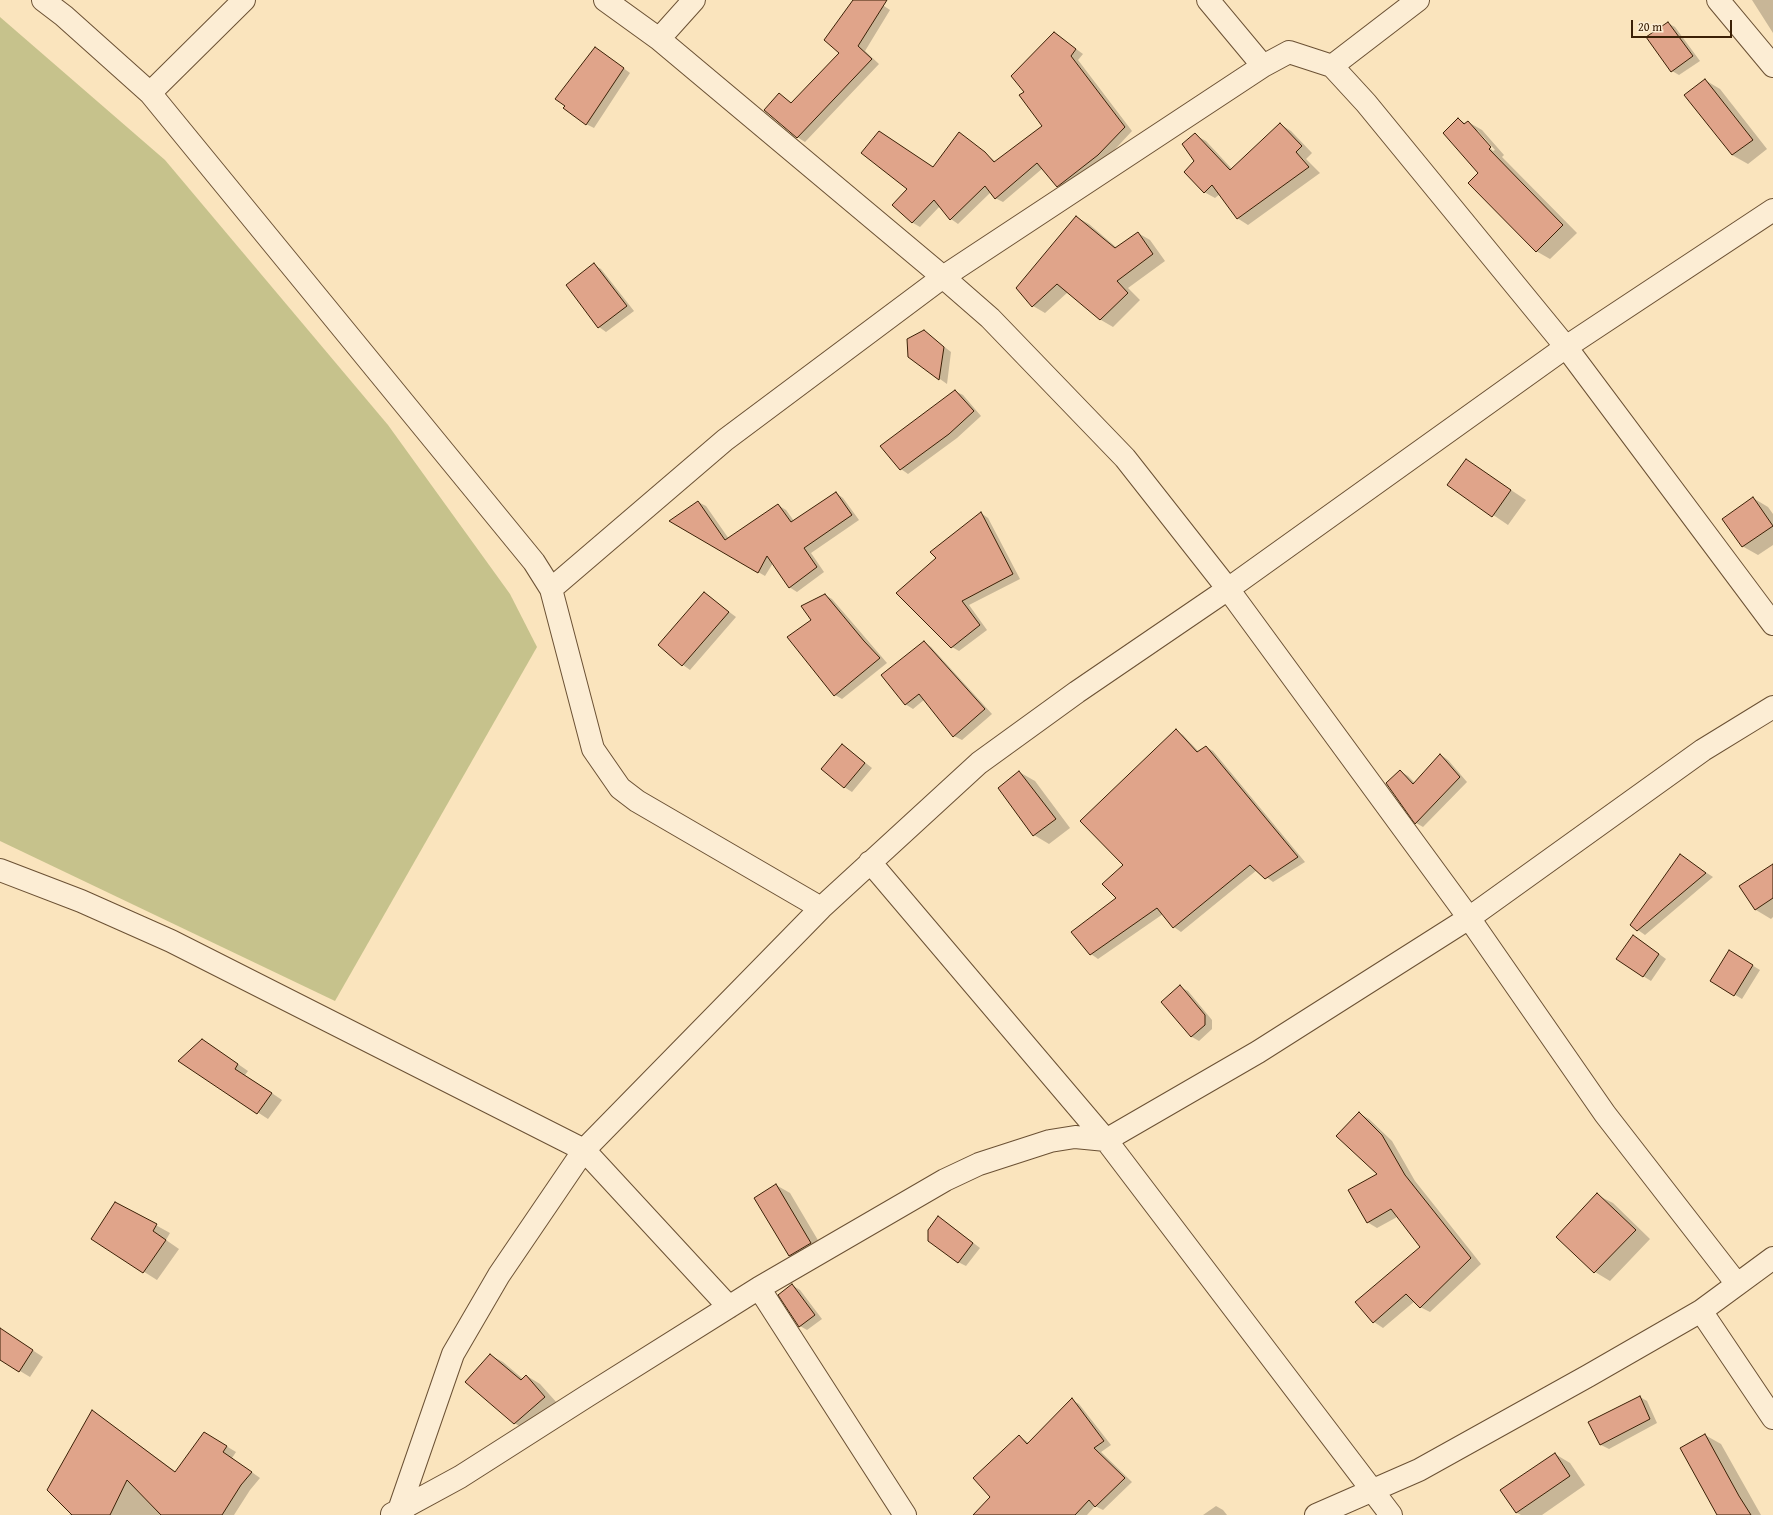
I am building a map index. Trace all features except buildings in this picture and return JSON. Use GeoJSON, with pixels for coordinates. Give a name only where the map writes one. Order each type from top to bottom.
{"type":"FeatureCollection","features":[{"type":"Feature","properties":{"kind":"street"},"geometry":{"type":"LineString","coordinates":[[43,0],[64,16],[150,93],[534,562],[551,589],[593,749],[620,788],[637,801],[820,908]]}},
{"type":"Feature","properties":{"kind":"street"},"geometry":{"type":"LineString","coordinates":[[150,93],[244,0]]}},
{"type":"Feature","properties":{"kind":"street"},"geometry":{"type":"LineString","coordinates":[[605,0],[659,40],[944,277],[990,318],[1124,458],[1228,589],[1469,918],[1605,1114],[1737,1284]]}},
{"type":"Feature","properties":{"kind":"street"},"geometry":{"type":"LineString","coordinates":[[659,40],[694,0]]}},
{"type":"Feature","properties":{"kind":"street"},"geometry":{"type":"LineString","coordinates":[[1208,0],[1263,66]]}},
{"type":"Feature","properties":{"kind":"street"},"geometry":{"type":"LineString","coordinates":[[1332,66],[1418,0]]}},
{"type":"Feature","properties":{"kind":"street"},"geometry":{"type":"LineString","coordinates":[[1718,0],[1773,66]]}},
{"type":"Feature","properties":{"kind":"street"},"geometry":{"type":"LineString","coordinates":[[551,589],[725,440],[944,277],[1263,66],[1289,52],[1332,66],[1366,102],[1566,347],[1773,624]]}},
{"type":"Feature","properties":{"kind":"street"},"geometry":{"type":"LineString","coordinates":[[397,1513],[453,1354],[499,1274],[584,1150],[820,908],[979,763],[1077,692],[1228,589],[1566,347],[1773,210]]}},
{"type":"Feature","properties":{"kind":"street"},"geometry":{"type":"LineString","coordinates":[[397,1513],[460,1477],[760,1288],[945,1180],[979,1164],[1050,1141],[1075,1137],[1106,1140],[1258,1052],[1469,918],[1703,750],[1773,707]]}},
{"type":"Feature","properties":{"kind":"street"},"geometry":{"type":"LineString","coordinates":[[870,862],[1106,1140],[1373,1489],[1391,1515]]}},
{"type":"Feature","properties":{"kind":"street"},"geometry":{"type":"LineString","coordinates":[[0,870],[81,901],[171,941],[584,1150],[729,1307]]}},
{"type":"Feature","properties":{"kind":"street"},"geometry":{"type":"LineString","coordinates":[[1316,1515],[1419,1470],[1701,1311],[1773,1258]]}},
{"type":"Feature","properties":{"kind":"street"},"geometry":{"type":"LineString","coordinates":[[760,1288],[905,1515]]}},
{"type":"Feature","properties":{"kind":"street"},"geometry":{"type":"LineString","coordinates":[[1701,1311],[1773,1418]]}},
{"type":"Feature","properties":{"kind":"shaded area"},"geometry":{"type":"Polygon","coordinates":[[[0,17],[165,160],[388,425],[510,594],[537,647],[335,1001],[0,841],[0,17]]]}}]}
